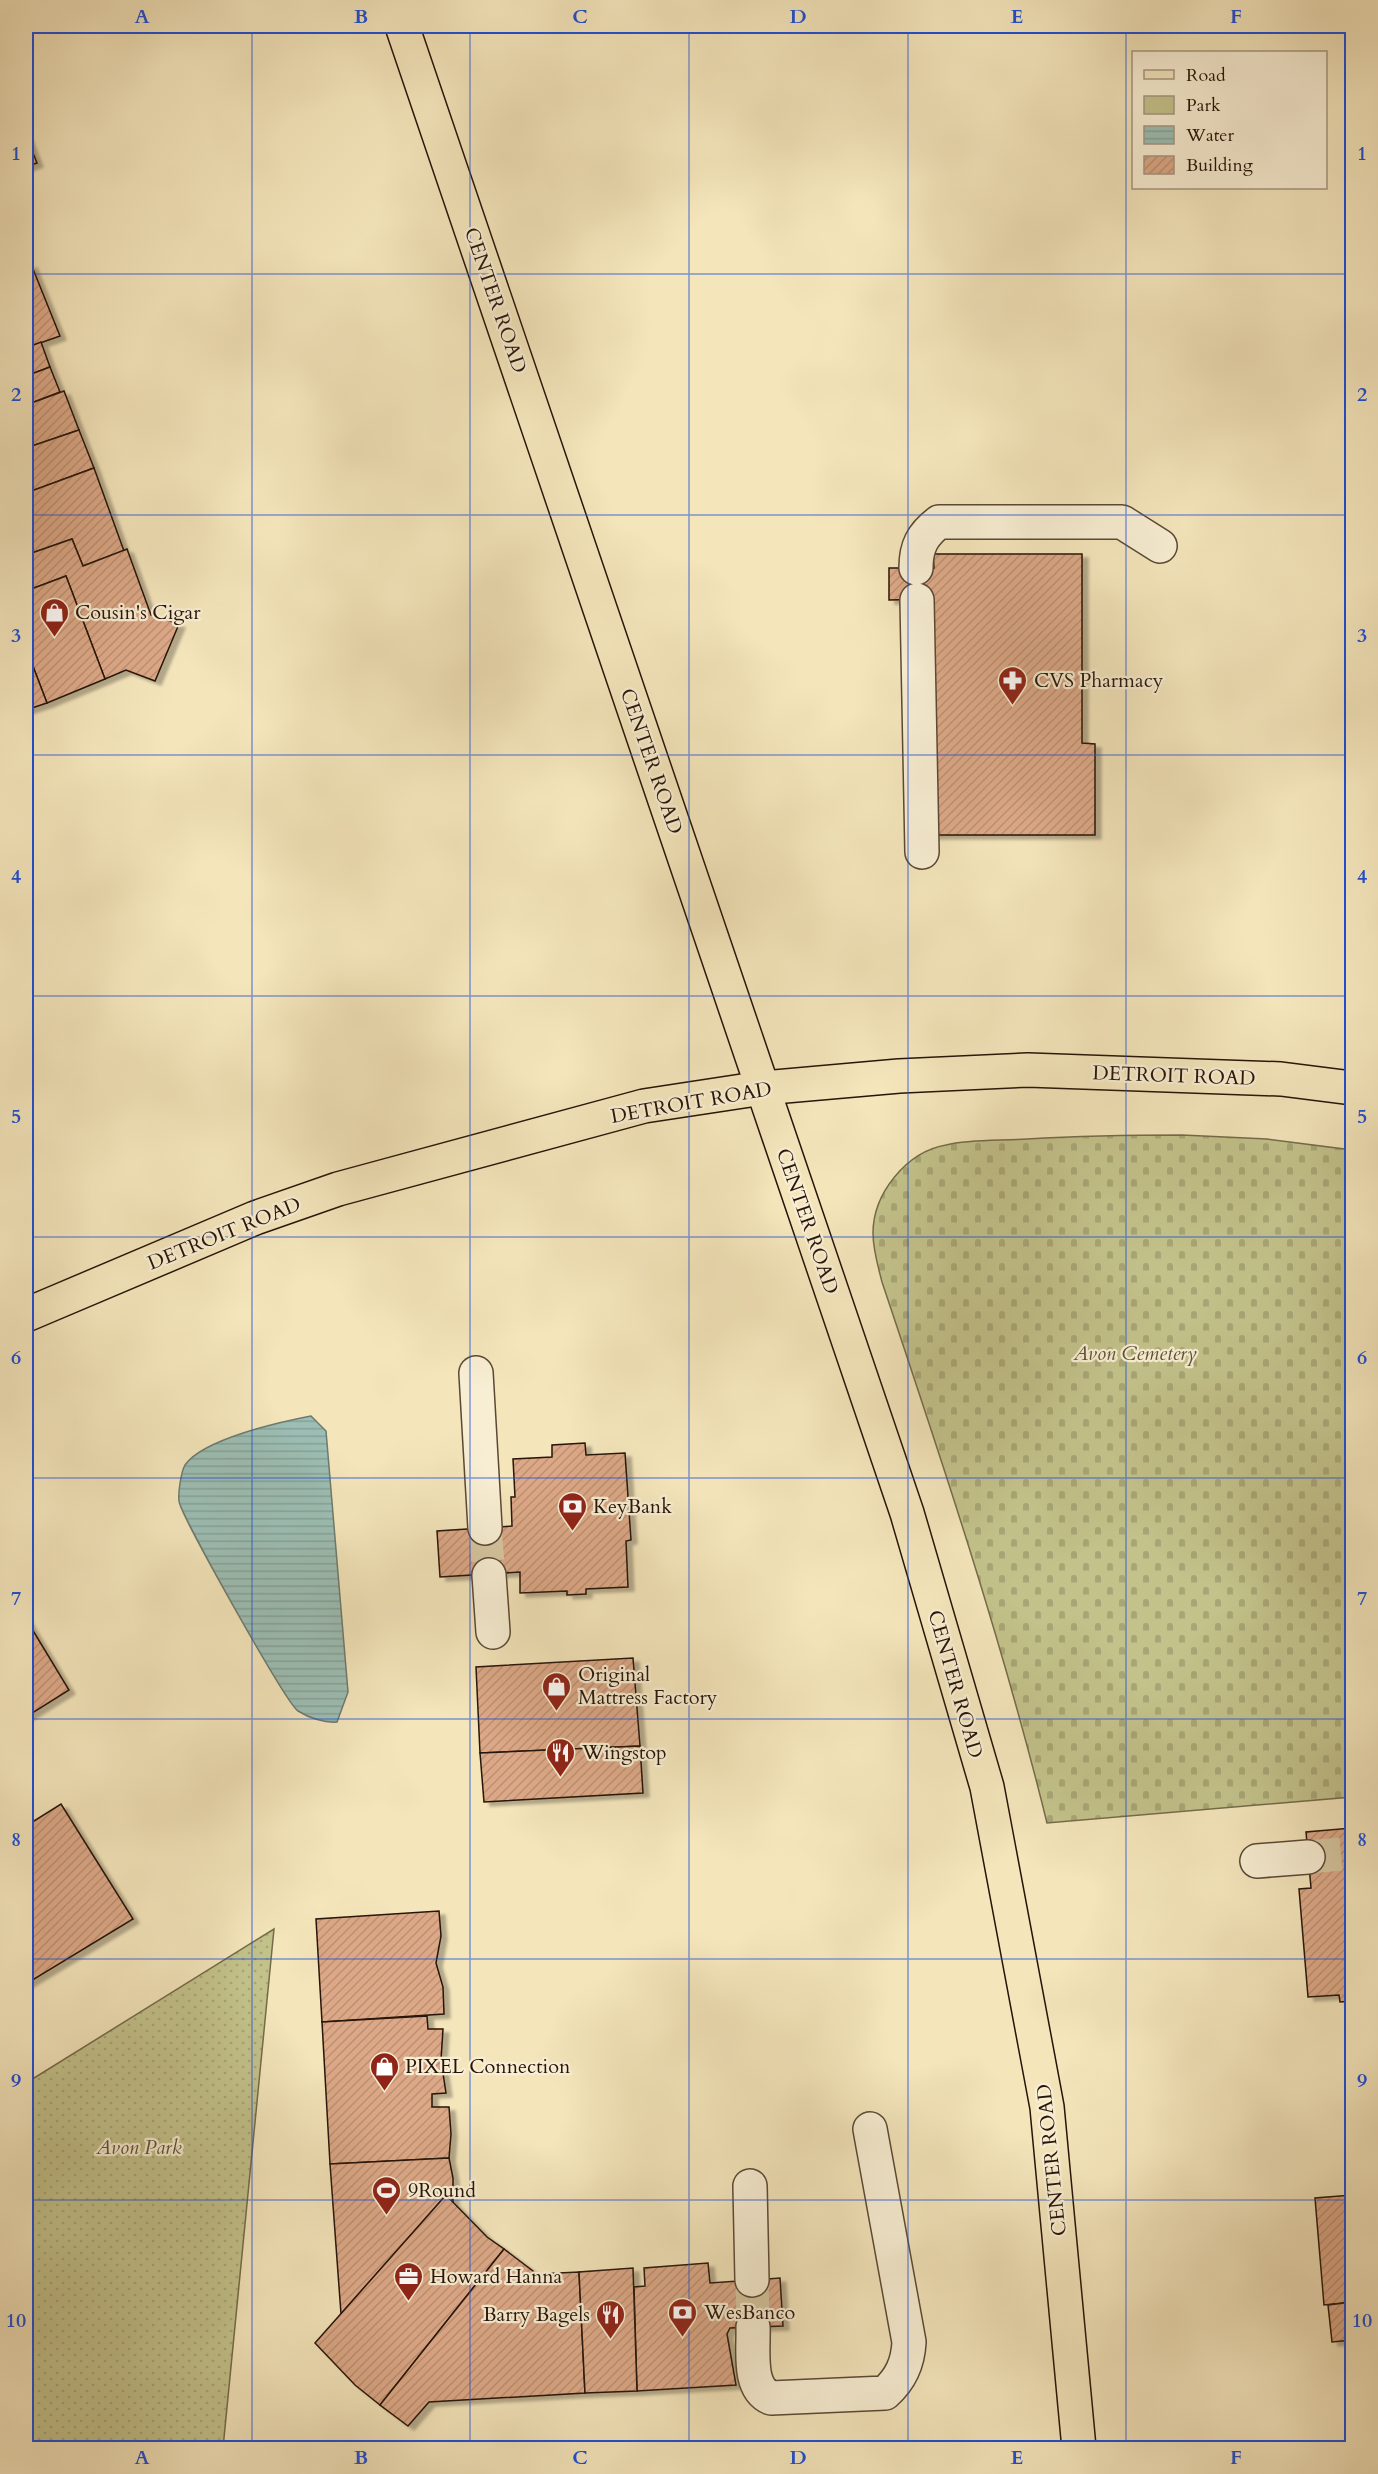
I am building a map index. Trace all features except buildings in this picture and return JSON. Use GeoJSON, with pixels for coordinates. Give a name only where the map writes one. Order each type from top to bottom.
{"type":"FeatureCollection","features":[{"type":"Feature","properties":{"kind":"main road","name":"CENTER ROAD"},"geometry":{"type":"LineString","coordinates":[[402,26],[907,1513],[987,1787],[1047,2107],[1078,2448]]}},
{"type":"Feature","properties":{"kind":"main road","name":"DETROIT ROAD"},"geometry":{"type":"LineString","coordinates":[[26,1315],[255,1218],[338,1189],[645,1106],[762,1088],[898,1076],[1028,1070],[1216,1075],[1281,1079],[1353,1088]]}},
{"type":"Feature","properties":{"kind":"lane"},"geometry":{"type":"LineString","coordinates":[[916,568],[916,553],[920,541],[928,530],[939,522],[1122,522],[1160,546]]}},
{"type":"Feature","properties":{"kind":"lane"},"geometry":{"type":"LineString","coordinates":[[917,600],[922,852]]}},
{"type":"Feature","properties":{"kind":"lane"},"geometry":{"type":"LineString","coordinates":[[476,1373],[485,1528]]}},
{"type":"Feature","properties":{"kind":"lane"},"geometry":{"type":"LineString","coordinates":[[489,1575],[493,1632]]}},
{"type":"Feature","properties":{"kind":"lane"},"geometry":{"type":"LineString","coordinates":[[1257,1861],[1308,1857]]}},
{"type":"Feature","properties":{"kind":"lane"},"geometry":{"type":"LineString","coordinates":[[753,2327],[756,2382],[764,2395],[771,2397],[885,2392],[892,2386],[906,2365],[909,2342],[870,2129]]}},
{"type":"Feature","properties":{"kind":"lane"},"geometry":{"type":"LineString","coordinates":[[750,2186],[752,2280]]}},
{"type":"Feature","properties":{"kind":"green space","name":"Avon Cemetery"},"geometry":{"type":"Polygon","coordinates":[[[1182,1135],[1267,1139],[1352,1150],[1352,1797],[1047,1823],[991,1619],[882,1282],[874,1246],[874,1218],[894,1177],[918,1156],[931,1149],[976,1141],[1182,1135]]]}},
{"type":"Feature","properties":{"kind":"green space","name":"Avon Park"},"geometry":{"type":"Polygon","coordinates":[[[274,1929],[223,2448],[26,2448],[26,2083],[274,1929]]]}},
{"type":"Feature","properties":{"kind":"water"},"geometry":{"type":"Polygon","coordinates":[[[311,1416],[326,1431],[348,1692],[337,1722],[322,1721],[307,1716],[298,1711],[289,1700],[214,1571],[179,1501],[180,1483],[185,1465],[194,1456],[208,1447],[243,1433],[311,1416]]]}},
{"type":"Feature","properties":{"kind":"tunnel"},"geometry":{"type":"LineString","coordinates":[[485,1528],[489,1575]]}},
{"type":"Feature","properties":{"kind":"tunnel"},"geometry":{"type":"LineString","coordinates":[[1308,1857],[1352,1853]]}},
{"type":"Feature","properties":{"kind":"tunnel"},"geometry":{"type":"LineString","coordinates":[[752,2280],[753,2327]]}},
{"type":"Feature","properties":{"kind":"place","name":"Cousin's Cigar"},"geometry":{"type":"Point","coordinates":[54,638]}},
{"type":"Feature","properties":{"kind":"place","name":"CVS Pharmacy"},"geometry":{"type":"Point","coordinates":[1013,706]}},
{"type":"Feature","properties":{"kind":"place","name":"KeyBank"},"geometry":{"type":"Point","coordinates":[572,1532]}},
{"type":"Feature","properties":{"kind":"place","name":"Original Mattress Factory"},"geometry":{"type":"Point","coordinates":[557,1712]}},
{"type":"Feature","properties":{"kind":"place","name":"Wingstop"},"geometry":{"type":"Point","coordinates":[561,1778]}},
{"type":"Feature","properties":{"kind":"place","name":"PIXEL Connection"},"geometry":{"type":"Point","coordinates":[384,2092]}},
{"type":"Feature","properties":{"kind":"place","name":"9Round"},"geometry":{"type":"Point","coordinates":[387,2216]}},
{"type":"Feature","properties":{"kind":"place","name":"Howard Hanna"},"geometry":{"type":"Point","coordinates":[409,2302]}},
{"type":"Feature","properties":{"kind":"place","name":"WesBanco"},"geometry":{"type":"Point","coordinates":[683,2338]}},
{"type":"Feature","properties":{"kind":"place","name":"Barry Bagels"},"geometry":{"type":"Point","coordinates":[611,2340]}}]}
